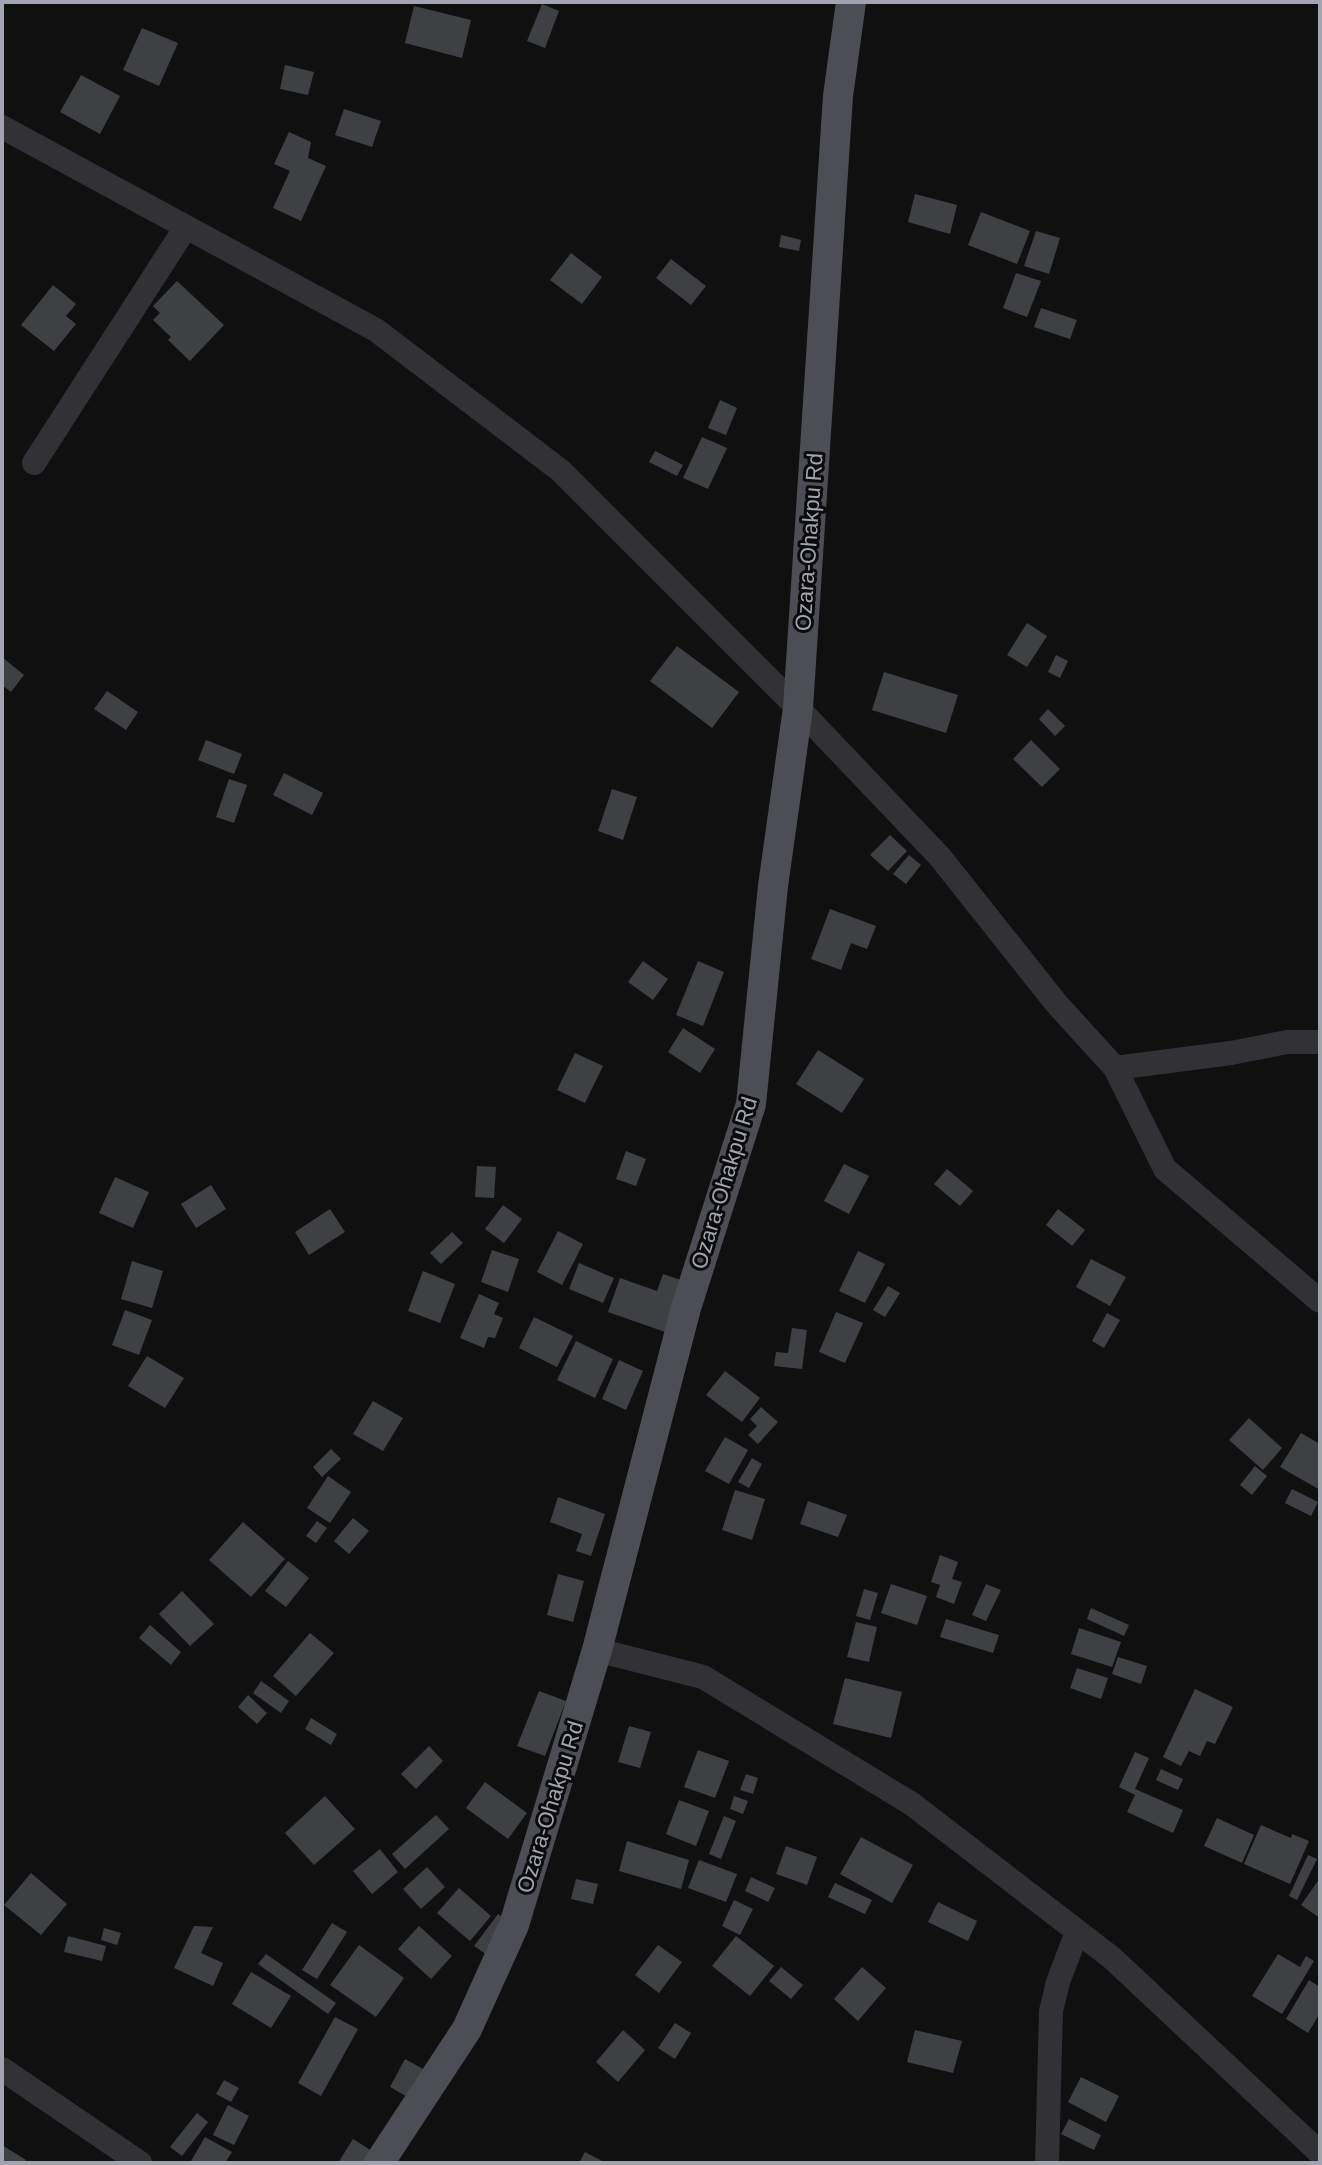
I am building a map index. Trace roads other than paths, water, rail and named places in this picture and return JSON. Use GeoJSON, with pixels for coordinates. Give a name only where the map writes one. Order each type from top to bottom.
{"type":"FeatureCollection","features":[{"type":"Feature","properties":{"kind":"main road","name":"Ozara-Ohakpu Rd"},"geometry":{"type":"LineString","coordinates":[[379,2163],[467,2029],[514,1925],[597,1650],[686,1308],[751,1104],[773,886],[798,708],[838,96],[851,2]]}},
{"type":"Feature","properties":{"kind":"street"},"geometry":{"type":"LineString","coordinates":[[2,127],[376,330],[561,471],[798,708],[940,857],[1056,1003],[1115,1068],[1165,1169],[1320,1301]]}},
{"type":"Feature","properties":{"kind":"street"},"geometry":{"type":"LineString","coordinates":[[34,463],[186,227]]}},
{"type":"Feature","properties":{"kind":"street"},"geometry":{"type":"LineString","coordinates":[[1115,1068],[1231,1053],[1287,1042],[1320,1042]]}},
{"type":"Feature","properties":{"kind":"street"},"geometry":{"type":"LineString","coordinates":[[597,1650],[703,1677],[912,1804],[1112,1958],[1320,2153]]}},
{"type":"Feature","properties":{"kind":"street"},"geometry":{"type":"LineString","coordinates":[[1047,2163],[1051,2011],[1058,1982],[1077,1932]]}},
{"type":"Feature","properties":{"kind":"street"},"geometry":{"type":"LineString","coordinates":[[2,2069],[140,2163]]}}]}
